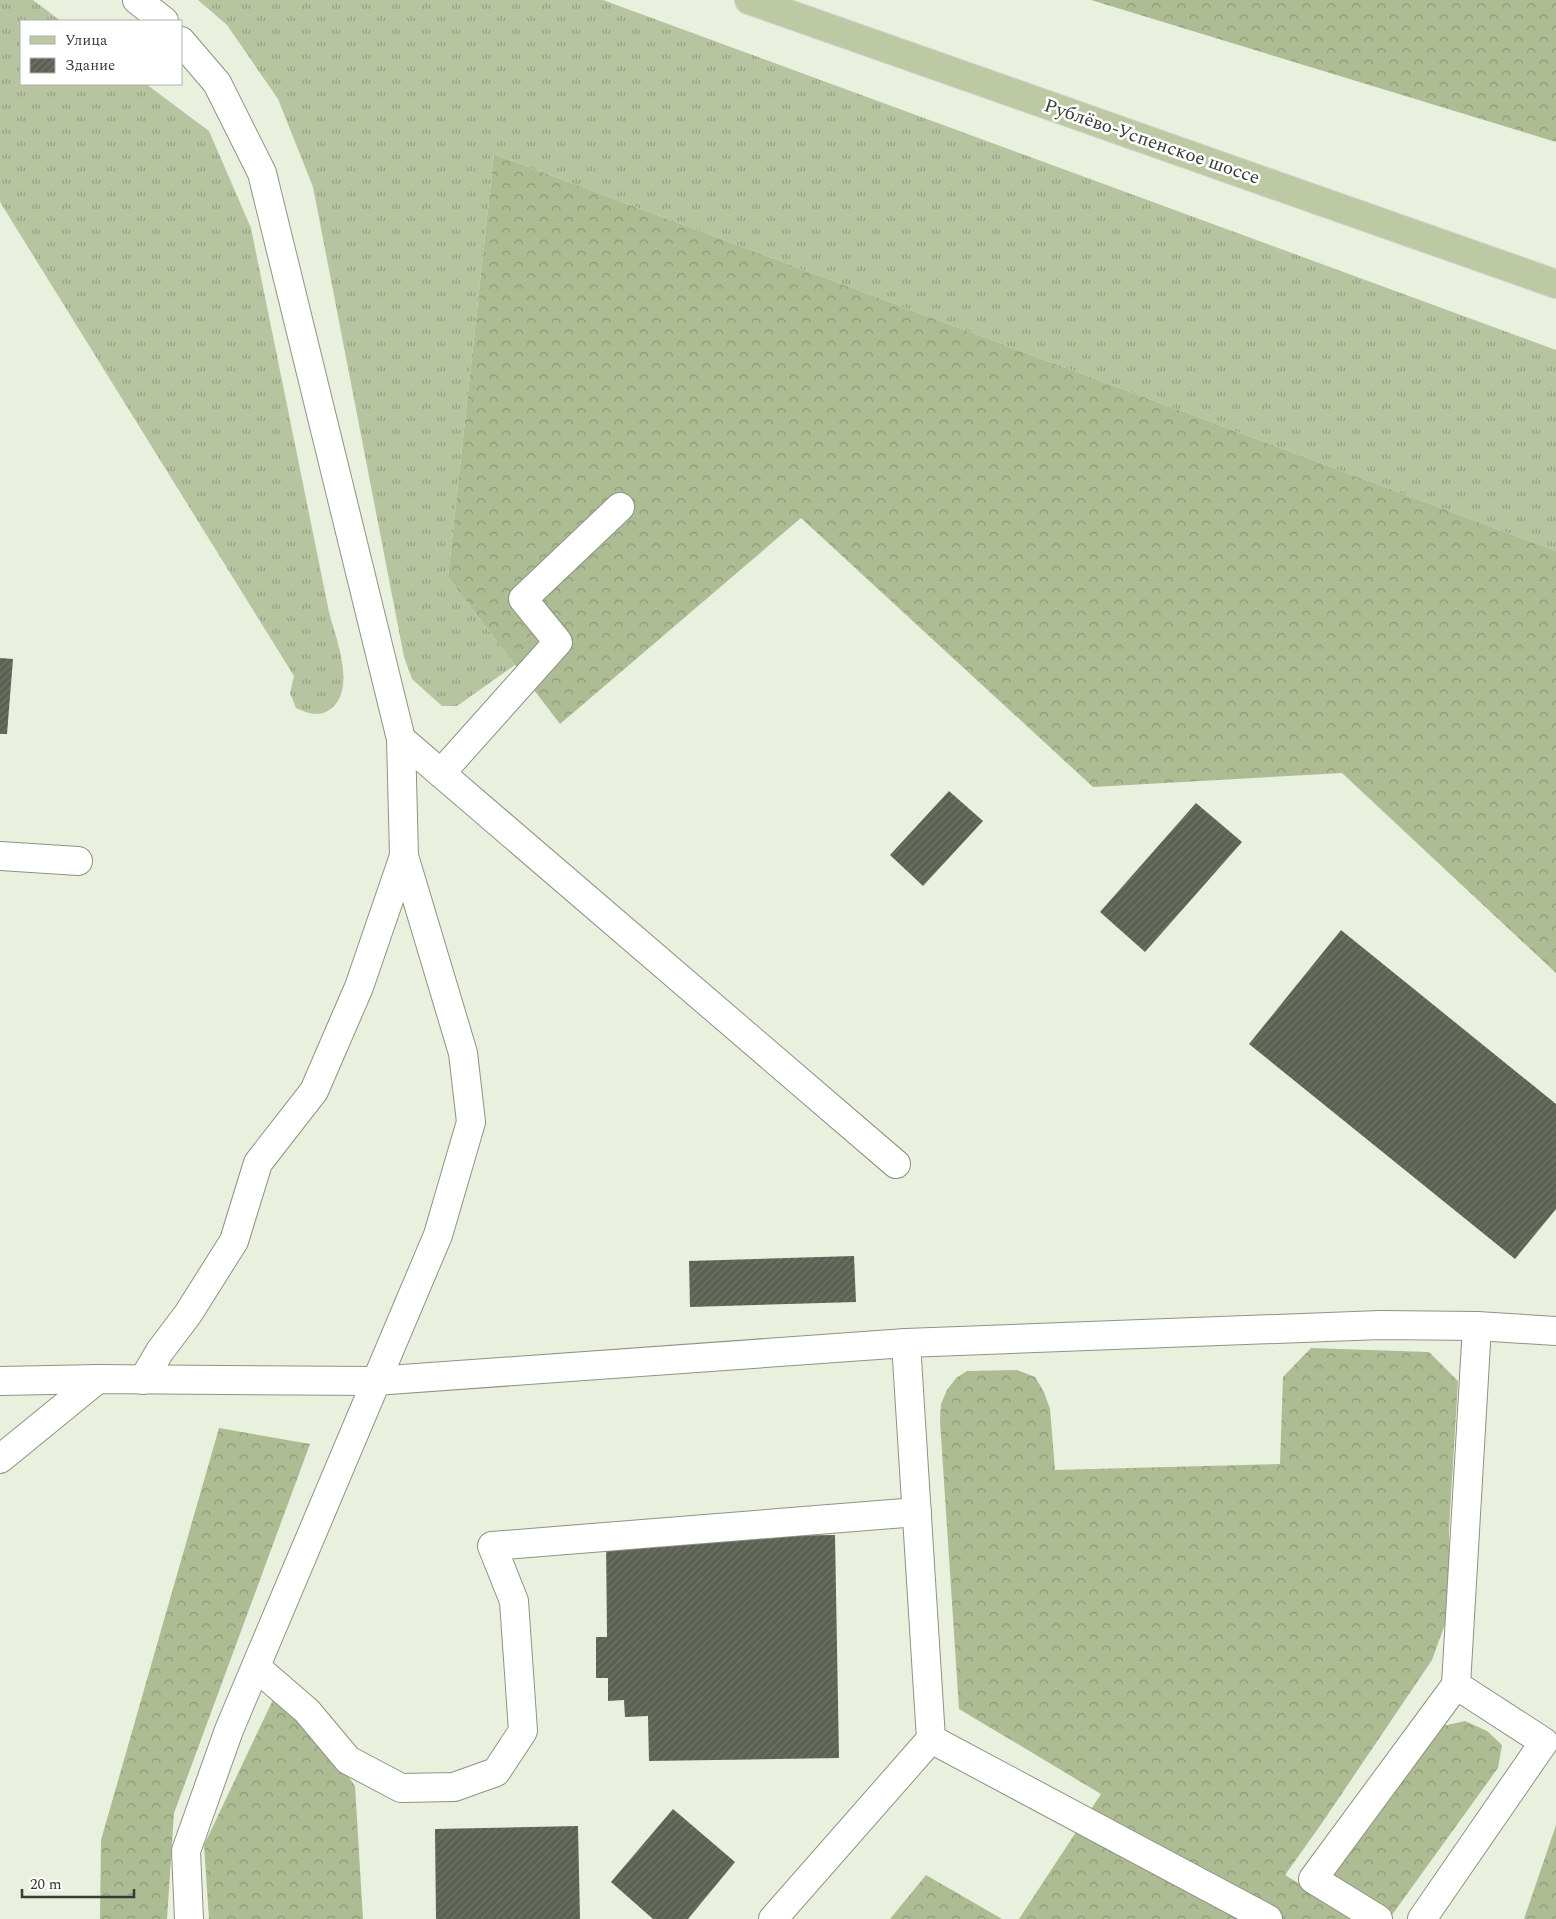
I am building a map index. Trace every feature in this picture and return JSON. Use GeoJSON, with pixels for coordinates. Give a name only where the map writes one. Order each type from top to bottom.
{"type":"FeatureCollection","features":[{"type":"Feature","properties":{"kind":"main road","name":"Рублёво-Успенское шоссе"},"geometry":{"type":"LineString","coordinates":[[749,0],[1556,284]]}},
{"type":"Feature","properties":{"kind":"street"},"geometry":{"type":"LineString","coordinates":[[137,0],[163,20]]}},
{"type":"Feature","properties":{"kind":"street"},"geometry":{"type":"LineString","coordinates":[[182,42],[217,83],[262,173],[401,738],[404,856],[463,1053],[470,1122],[438,1236],[229,1730],[186,1851],[188,1919]]}},
{"type":"Feature","properties":{"kind":"street"},"geometry":{"type":"LineString","coordinates":[[441,773],[558,642],[523,599],[620,507]]}},
{"type":"Feature","properties":{"kind":"street"},"geometry":{"type":"LineString","coordinates":[[401,738],[896,1164]]}},
{"type":"Feature","properties":{"kind":"street"},"geometry":{"type":"LineString","coordinates":[[0,856],[78,861]]}},
{"type":"Feature","properties":{"kind":"street"},"geometry":{"type":"LineString","coordinates":[[143,1380],[160,1351],[188,1314],[234,1241],[258,1163],[314,1091],[359,987],[404,856]]}},
{"type":"Feature","properties":{"kind":"street"},"geometry":{"type":"LineString","coordinates":[[0,1381],[98,1379],[376,1381],[906,1343],[1380,1325],[1477,1326],[1556,1331]]}},
{"type":"Feature","properties":{"kind":"street"},"geometry":{"type":"LineString","coordinates":[[1378,1919],[1313,1879],[1456,1686],[1477,1326]]}},
{"type":"Feature","properties":{"kind":"street"},"geometry":{"type":"LineString","coordinates":[[773,1919],[931,1739],[906,1343]]}},
{"type":"Feature","properties":{"kind":"street"},"geometry":{"type":"LineString","coordinates":[[0,1460],[98,1379]]}},
{"type":"Feature","properties":{"kind":"street"},"geometry":{"type":"LineString","coordinates":[[256,1667],[307,1711],[348,1760],[401,1788],[454,1787],[496,1772],[523,1731],[514,1601],[492,1546],[917,1512]]}},
{"type":"Feature","properties":{"kind":"street"},"geometry":{"type":"LineString","coordinates":[[1422,1919],[1544,1742],[1456,1686]]}},
{"type":"Feature","properties":{"kind":"street"},"geometry":{"type":"LineString","coordinates":[[931,1739],[1268,1919]]}},
{"type":"Feature","properties":{"kind":"green space"},"geometry":{"type":"Polygon","coordinates":[[[0,0],[33,0],[60,20],[20,20],[20,85],[147,85],[209,131],[251,228],[329,612],[342,662],[343,688],[339,699],[328,711],[314,714],[296,708],[290,693],[294,676],[0,202],[0,0]]]}},
{"type":"Feature","properties":{"kind":"green space"},"geometry":{"type":"Polygon","coordinates":[[[198,0],[603,0],[1556,350],[1556,551],[494,154],[448,577],[515,665],[457,706],[442,706],[412,679],[404,657],[313,187],[278,99],[227,25],[198,0]]]}},
{"type":"Feature","properties":{"kind":"green space"},"geometry":{"type":"Polygon","coordinates":[[[1091,0],[1556,0],[1556,142],[1091,0]]]}},
{"type":"Feature","properties":{"kind":"green space"},"geometry":{"type":"Polygon","coordinates":[[[494,154],[1556,551],[1556,973],[1342,773],[1093,787],[801,518],[560,724],[448,577],[494,154]]]}},
{"type":"Feature","properties":{"kind":"green space"},"geometry":{"type":"Polygon","coordinates":[[[1311,1348],[1429,1352],[1458,1381],[1449,1529],[1449,1613],[1432,1660],[1285,1875],[1319,1896],[1443,1726],[1465,1721],[1487,1731],[1502,1745],[1498,1768],[1389,1919],[1019,1919],[1101,1794],[959,1709],[940,1421],[941,1404],[947,1390],[956,1378],[967,1371],[1017,1370],[1035,1377],[1044,1392],[1050,1409],[1055,1470],[1280,1464],[1283,1377],[1311,1348]]]}},
{"type":"Feature","properties":{"kind":"green space"},"geometry":{"type":"Polygon","coordinates":[[[219,1428],[310,1444],[174,1813],[167,1919],[100,1919],[101,1840],[219,1428]]]}},
{"type":"Feature","properties":{"kind":"green space"},"geometry":{"type":"Polygon","coordinates":[[[281,1683],[355,1786],[363,1919],[209,1919],[204,1845],[281,1683]]]}},
{"type":"Feature","properties":{"kind":"green space"},"geometry":{"type":"Polygon","coordinates":[[[1556,1825],[1556,1919],[1524,1919],[1556,1825]]]}},
{"type":"Feature","properties":{"kind":"green space"},"geometry":{"type":"Polygon","coordinates":[[[926,1875],[1002,1919],[890,1919],[926,1875]]]}},
{"type":"Feature","properties":{"kind":"building"},"geometry":{"type":"Polygon","coordinates":[[[0,658],[13,659],[7,734],[0,734],[0,658]]]}},
{"type":"Feature","properties":{"kind":"building"},"geometry":{"type":"Polygon","coordinates":[[[949,791],[983,821],[923,886],[890,855],[949,791]]]}},
{"type":"Feature","properties":{"kind":"building"},"geometry":{"type":"Polygon","coordinates":[[[1196,803],[1242,842],[1145,952],[1100,912],[1196,803]]]}},
{"type":"Feature","properties":{"kind":"building"},"geometry":{"type":"Polygon","coordinates":[[[1341,930],[1556,1104],[1556,1209],[1515,1259],[1249,1044],[1341,930]]]}},
{"type":"Feature","properties":{"kind":"building"},"geometry":{"type":"Polygon","coordinates":[[[854,1256],[856,1302],[690,1307],[689,1261],[854,1256]]]}},
{"type":"Feature","properties":{"kind":"building"},"geometry":{"type":"Polygon","coordinates":[[[835,1535],[839,1758],[649,1761],[648,1716],[625,1717],[624,1700],[608,1701],[608,1678],[596,1678],[596,1637],[607,1637],[606,1538],[835,1535]]]}},
{"type":"Feature","properties":{"kind":"building"},"geometry":{"type":"Polygon","coordinates":[[[673,1809],[735,1862],[688,1919],[653,1919],[611,1882],[673,1809]]]}},
{"type":"Feature","properties":{"kind":"building"},"geometry":{"type":"Polygon","coordinates":[[[578,1826],[580,1919],[436,1919],[435,1829],[578,1826]]]}}]}
